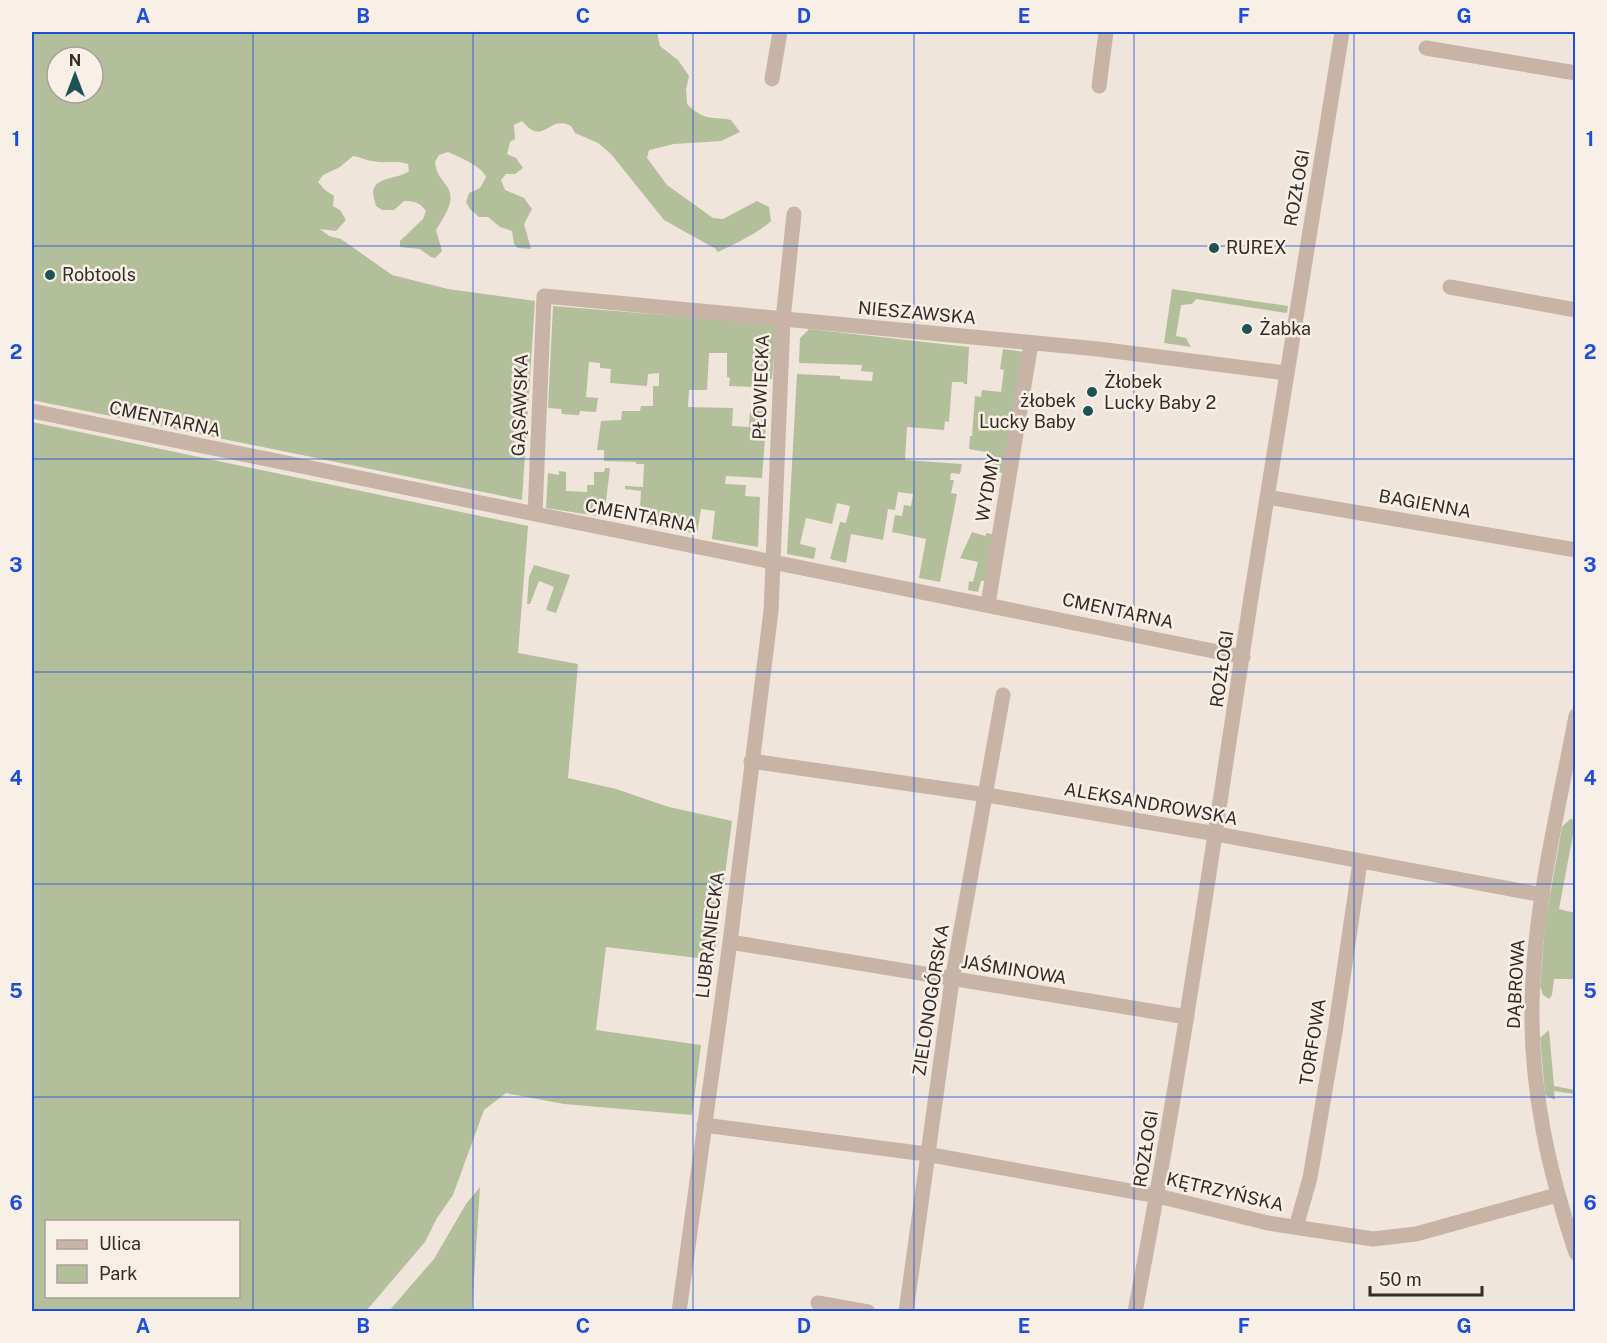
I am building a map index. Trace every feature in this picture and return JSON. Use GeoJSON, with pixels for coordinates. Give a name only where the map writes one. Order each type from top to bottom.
{"type":"FeatureCollection","features":[{"type":"Feature","properties":{"kind":"street"},"geometry":{"type":"LineString","coordinates":[[772,78],[780,32]]}},
{"type":"Feature","properties":{"kind":"street"},"geometry":{"type":"LineString","coordinates":[[1099,86],[1106,32]]}},
{"type":"Feature","properties":{"kind":"street","name":"ROZŁOGI"},"geometry":{"type":"LineString","coordinates":[[1136,1311],[1158,1196],[1217,834],[1286,373],[1342,32]]}},
{"type":"Feature","properties":{"kind":"street"},"geometry":{"type":"LineString","coordinates":[[1426,48],[1575,73]]}},
{"type":"Feature","properties":{"kind":"street","name":"PŁOWIECKA"},"geometry":{"type":"LineString","coordinates":[[774,563],[783,320],[794,213]]}},
{"type":"Feature","properties":{"kind":"street"},"geometry":{"type":"LineString","coordinates":[[1450,287],[1575,310]]}},
{"type":"Feature","properties":{"kind":"street","name":"NIESZAWSKA"},"geometry":{"type":"LineString","coordinates":[[544,296],[1098,349],[1286,373]]}},
{"type":"Feature","properties":{"kind":"street","name":"GĄSAWSKA"},"geometry":{"type":"LineString","coordinates":[[535,514],[544,296]]}},
{"type":"Feature","properties":{"kind":"street","name":"WYDMY"},"geometry":{"type":"LineString","coordinates":[[988,604],[1031,344]]}},
{"type":"Feature","properties":{"kind":"street","name":"CMENTARNA"},"geometry":{"type":"LineString","coordinates":[[32,411],[1244,657]]}},
{"type":"Feature","properties":{"kind":"street","name":"BAGIENNA"},"geometry":{"type":"LineString","coordinates":[[1267,497],[1575,550]]}},
{"type":"Feature","properties":{"kind":"street","name":"LUBRANIECKA"},"geometry":{"type":"LineString","coordinates":[[679,1311],[730,942],[771,611],[774,563]]}},
{"type":"Feature","properties":{"kind":"street","name":"ZIELONOGÓRSKA"},"geometry":{"type":"LineString","coordinates":[[906,1311],[952,980],[1004,695]]}},
{"type":"Feature","properties":{"kind":"street","name":"DĄBROWA"},"geometry":{"type":"LineString","coordinates":[[1575,716],[1536,941],[1532,1027],[1538,1104],[1546,1153],[1575,1253]]}},
{"type":"Feature","properties":{"kind":"street","name":"ALEKSANDROWSKA"},"geometry":{"type":"LineString","coordinates":[[751,761],[987,795],[1217,834],[1543,895]]}},
{"type":"Feature","properties":{"kind":"street","name":"TORFOWA"},"geometry":{"type":"LineString","coordinates":[[1296,1227],[1310,1178],[1335,1032],[1360,861]]}},
{"type":"Feature","properties":{"kind":"street","name":"JAŚMINOWA"},"geometry":{"type":"LineString","coordinates":[[730,942],[1187,1017]]}},
{"type":"Feature","properties":{"kind":"street","name":"KĘTRZYŃSKA"},"geometry":{"type":"LineString","coordinates":[[704,1125],[927,1154],[1158,1196],[1296,1227],[1373,1239],[1406,1236],[1557,1195]]}},
{"type":"Feature","properties":{"kind":"street"},"geometry":{"type":"LineString","coordinates":[[818,1303],[868,1311]]}},
{"type":"Feature","properties":{"kind":"green space"},"geometry":{"type":"Polygon","coordinates":[[[32,32],[657,32],[660,46],[678,60],[689,76],[686,89],[687,104],[703,115],[731,120],[740,132],[721,141],[674,144],[649,150],[647,158],[667,185],[713,218],[723,219],[757,201],[769,207],[771,221],[753,234],[717,252],[716,249],[664,220],[611,154],[598,143],[575,133],[571,126],[563,123],[541,131],[530,128],[522,121],[514,125],[515,139],[510,142],[507,154],[516,158],[523,168],[515,174],[506,174],[501,180],[505,190],[524,198],[532,209],[524,224],[531,249],[518,248],[514,244],[512,231],[500,227],[488,217],[479,217],[470,209],[466,202],[469,193],[480,188],[486,177],[475,166],[448,152],[439,155],[435,162],[438,173],[450,193],[450,204],[436,230],[442,251],[435,258],[420,249],[400,247],[400,241],[423,219],[426,211],[422,206],[404,201],[394,210],[382,210],[376,206],[373,192],[378,183],[405,174],[409,171],[408,164],[369,161],[353,156],[340,167],[323,175],[318,182],[334,196],[333,206],[340,210],[346,220],[336,231],[320,229],[329,236],[341,239],[392,275],[448,289],[535,301],[522,500],[32,400],[32,32]]]}},
{"type":"Feature","properties":{"kind":"green space"},"geometry":{"type":"Polygon","coordinates":[[[1172,289],[1288,306],[1287,313],[1196,299],[1192,304],[1181,305],[1176,336],[1186,338],[1191,347],[1164,343],[1172,289]]]}},
{"type":"Feature","properties":{"kind":"green space"},"geometry":{"type":"Polygon","coordinates":[[[553,306],[777,324],[772,379],[754,379],[754,387],[729,386],[727,353],[709,353],[707,390],[689,390],[688,407],[733,408],[732,426],[749,427],[750,411],[767,411],[762,478],[726,476],[725,484],[746,485],[745,496],[760,497],[758,547],[712,539],[715,511],[701,509],[697,534],[647,524],[648,510],[640,510],[641,491],[625,489],[625,486],[643,487],[644,464],[604,461],[604,450],[597,450],[601,421],[621,420],[622,411],[640,411],[641,406],[653,406],[653,386],[659,386],[659,373],[648,374],[647,386],[610,383],[611,369],[600,368],[600,363],[589,362],[586,397],[598,398],[596,412],[580,411],[579,415],[562,414],[561,409],[548,408],[553,306]]]}},
{"type":"Feature","properties":{"kind":"green space"},"geometry":{"type":"Polygon","coordinates":[[[809,329],[969,347],[967,384],[952,382],[949,422],[945,421],[944,430],[907,427],[905,460],[962,464],[960,474],[951,473],[950,480],[954,480],[951,493],[957,494],[940,582],[919,578],[926,539],[892,532],[895,515],[902,516],[904,505],[911,506],[913,494],[898,492],[895,510],[888,509],[883,540],[851,534],[846,563],[830,559],[840,522],[846,523],[850,506],[837,503],[832,524],[806,518],[800,544],[816,548],[814,559],[787,554],[797,374],[840,376],[840,379],[872,381],[873,372],[861,371],[862,365],[799,363],[800,338],[809,329]]]}},
{"type":"Feature","properties":{"kind":"green space"},"geometry":{"type":"Polygon","coordinates":[[[1003,349],[1025,352],[1004,473],[987,471],[985,468],[986,452],[969,449],[975,396],[981,397],[982,390],[1001,392],[1004,370],[1000,369],[1003,349]]]}},
{"type":"Feature","properties":{"kind":"green space"},"geometry":{"type":"Polygon","coordinates":[[[32,422],[528,526],[518,653],[578,664],[568,778],[616,789],[669,807],[732,821],[714,960],[606,947],[596,1030],[701,1045],[692,1115],[564,1104],[506,1093],[484,1110],[453,1195],[437,1218],[425,1242],[366,1311],[32,1311],[32,422]]]}},
{"type":"Feature","properties":{"kind":"green space"},"geometry":{"type":"Polygon","coordinates":[[[605,468],[610,468],[604,517],[546,508],[548,473],[559,475],[559,471],[566,472],[566,491],[587,492],[587,485],[594,485],[594,472],[604,472],[605,468]]]}},
{"type":"Feature","properties":{"kind":"green space"},"geometry":{"type":"Polygon","coordinates":[[[972,532],[985,536],[987,533],[995,535],[985,581],[981,581],[978,592],[968,590],[969,581],[973,582],[978,562],[960,558],[972,532]]]}},
{"type":"Feature","properties":{"kind":"green space"},"geometry":{"type":"Polygon","coordinates":[[[534,565],[570,575],[556,613],[546,610],[554,587],[539,581],[530,604],[527,604],[529,577],[534,565]]]}},
{"type":"Feature","properties":{"kind":"green space"},"geometry":{"type":"Polygon","coordinates":[[[1570,819],[1575,820],[1575,824],[1559,909],[1575,913],[1575,979],[1554,979],[1552,995],[1549,999],[1543,995],[1540,986],[1545,924],[1562,827],[1570,819]]]}},
{"type":"Feature","properties":{"kind":"green space"},"geometry":{"type":"Polygon","coordinates":[[[1549,1030],[1554,1086],[1575,1090],[1575,1094],[1554,1091],[1555,1100],[1545,1095],[1540,1038],[1549,1030]]]}},
{"type":"Feature","properties":{"kind":"green space"},"geometry":{"type":"Polygon","coordinates":[[[480,1187],[472,1311],[389,1311],[434,1259],[466,1204],[480,1187]]]}},
{"type":"Feature","properties":{"kind":"place","name":"RUREX"},"geometry":{"type":"Point","coordinates":[1214,248]}},
{"type":"Feature","properties":{"kind":"place","name":"Robtools"},"geometry":{"type":"Point","coordinates":[50,275]}},
{"type":"Feature","properties":{"kind":"place","name":"Żabka"},"geometry":{"type":"Point","coordinates":[1247,329]}},
{"type":"Feature","properties":{"kind":"place","name":"Żłobek Lucky Baby 2"},"geometry":{"type":"Point","coordinates":[1092,392]}},
{"type":"Feature","properties":{"kind":"place","name":"żłobek Lucky Baby"},"geometry":{"type":"Point","coordinates":[1088,411]}}]}
